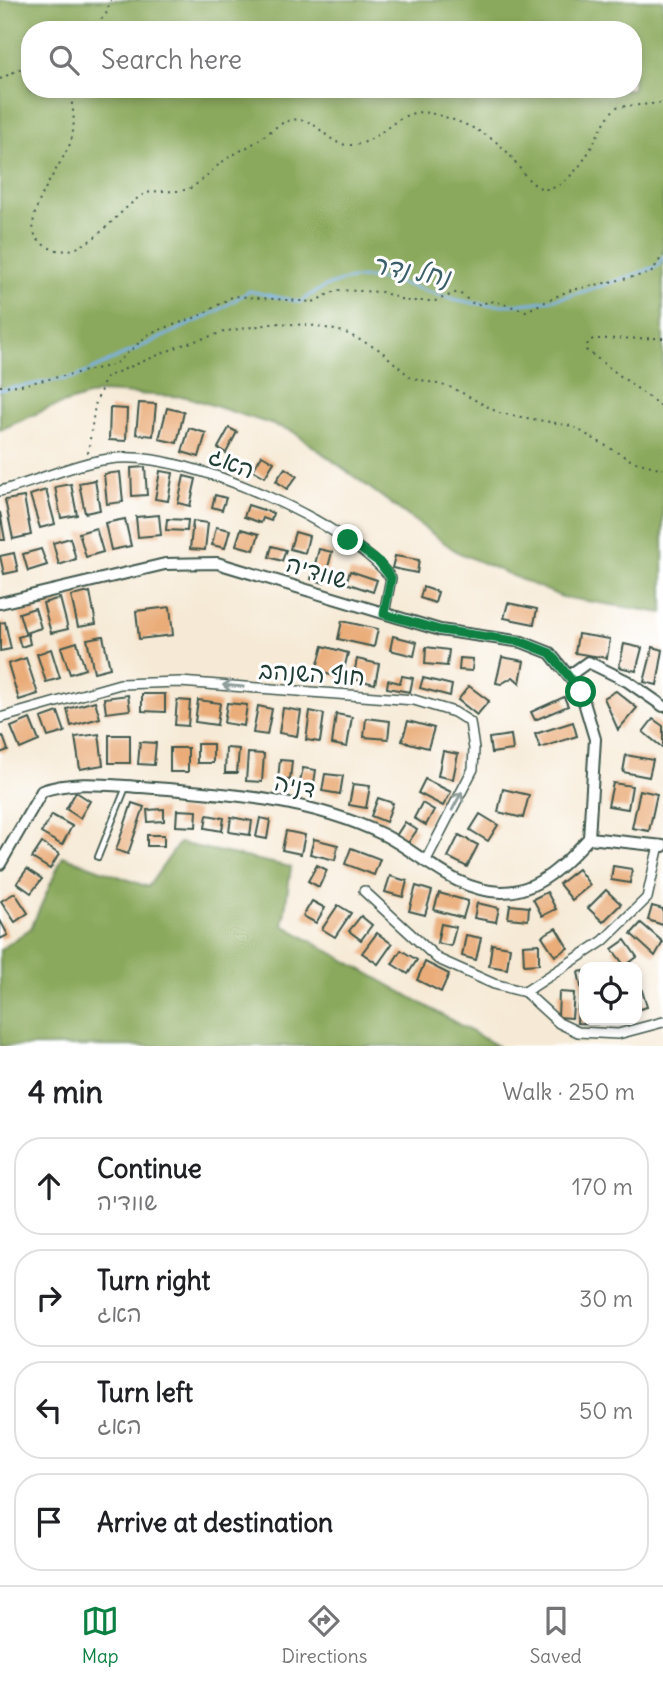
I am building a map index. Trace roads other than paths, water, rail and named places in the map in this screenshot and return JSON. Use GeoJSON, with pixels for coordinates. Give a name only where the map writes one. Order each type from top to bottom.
{"type":"FeatureCollection","features":[{"type":"Feature","properties":{"kind":"street","name":"האג"},"geometry":{"type":"LineString","coordinates":[[0,491],[86,464],[117,458],[143,457],[189,466],[282,504],[348,540],[379,562],[391,578],[384,614]]}},
{"type":"Feature","properties":{"kind":"street","name":"שוודיה"},"geometry":{"type":"LineString","coordinates":[[0,603],[165,564],[195,562],[236,568],[440,630],[522,642],[550,653],[581,692],[595,739],[589,838]]}},
{"type":"Feature","properties":{"kind":"street"},"geometry":{"type":"LineString","coordinates":[[570,675],[588,662],[627,681],[663,706]]}},
{"type":"Feature","properties":{"kind":"street","name":"חוף השנהב"},"geometry":{"type":"LineString","coordinates":[[0,718],[120,684],[180,682],[414,700],[454,712],[470,722],[474,748],[473,769],[425,862]]}},
{"type":"Feature","properties":{"kind":"street","name":"דניה"},"geometry":{"type":"LineString","coordinates":[[0,864],[42,792],[58,786],[126,786],[199,791],[293,804],[344,817],[386,836],[446,877],[502,892],[531,886],[560,869],[589,838]]}},
{"type":"Feature","properties":{"kind":"street"},"geometry":{"type":"LineString","coordinates":[[525,992],[603,941],[648,898],[661,846],[589,838]]}},
{"type":"Feature","properties":{"kind":"street"},"geometry":{"type":"LineString","coordinates":[[364,891],[438,959],[494,984],[525,992],[559,1023],[578,1032],[618,1034],[663,1023]]}},
{"type":"Feature","properties":{"kind":"lane"},"geometry":{"type":"LineString","coordinates":[[98,857],[126,786]]}},
{"type":"Feature","properties":{"kind":"waterway","name":"נחל נדר"},"geometry":{"type":"LineString","coordinates":[[0,390],[76,377],[216,312],[249,291],[300,302],[326,287],[350,279],[373,278],[466,302],[515,305],[557,299],[598,287],[658,266],[663,256]]}}]}
